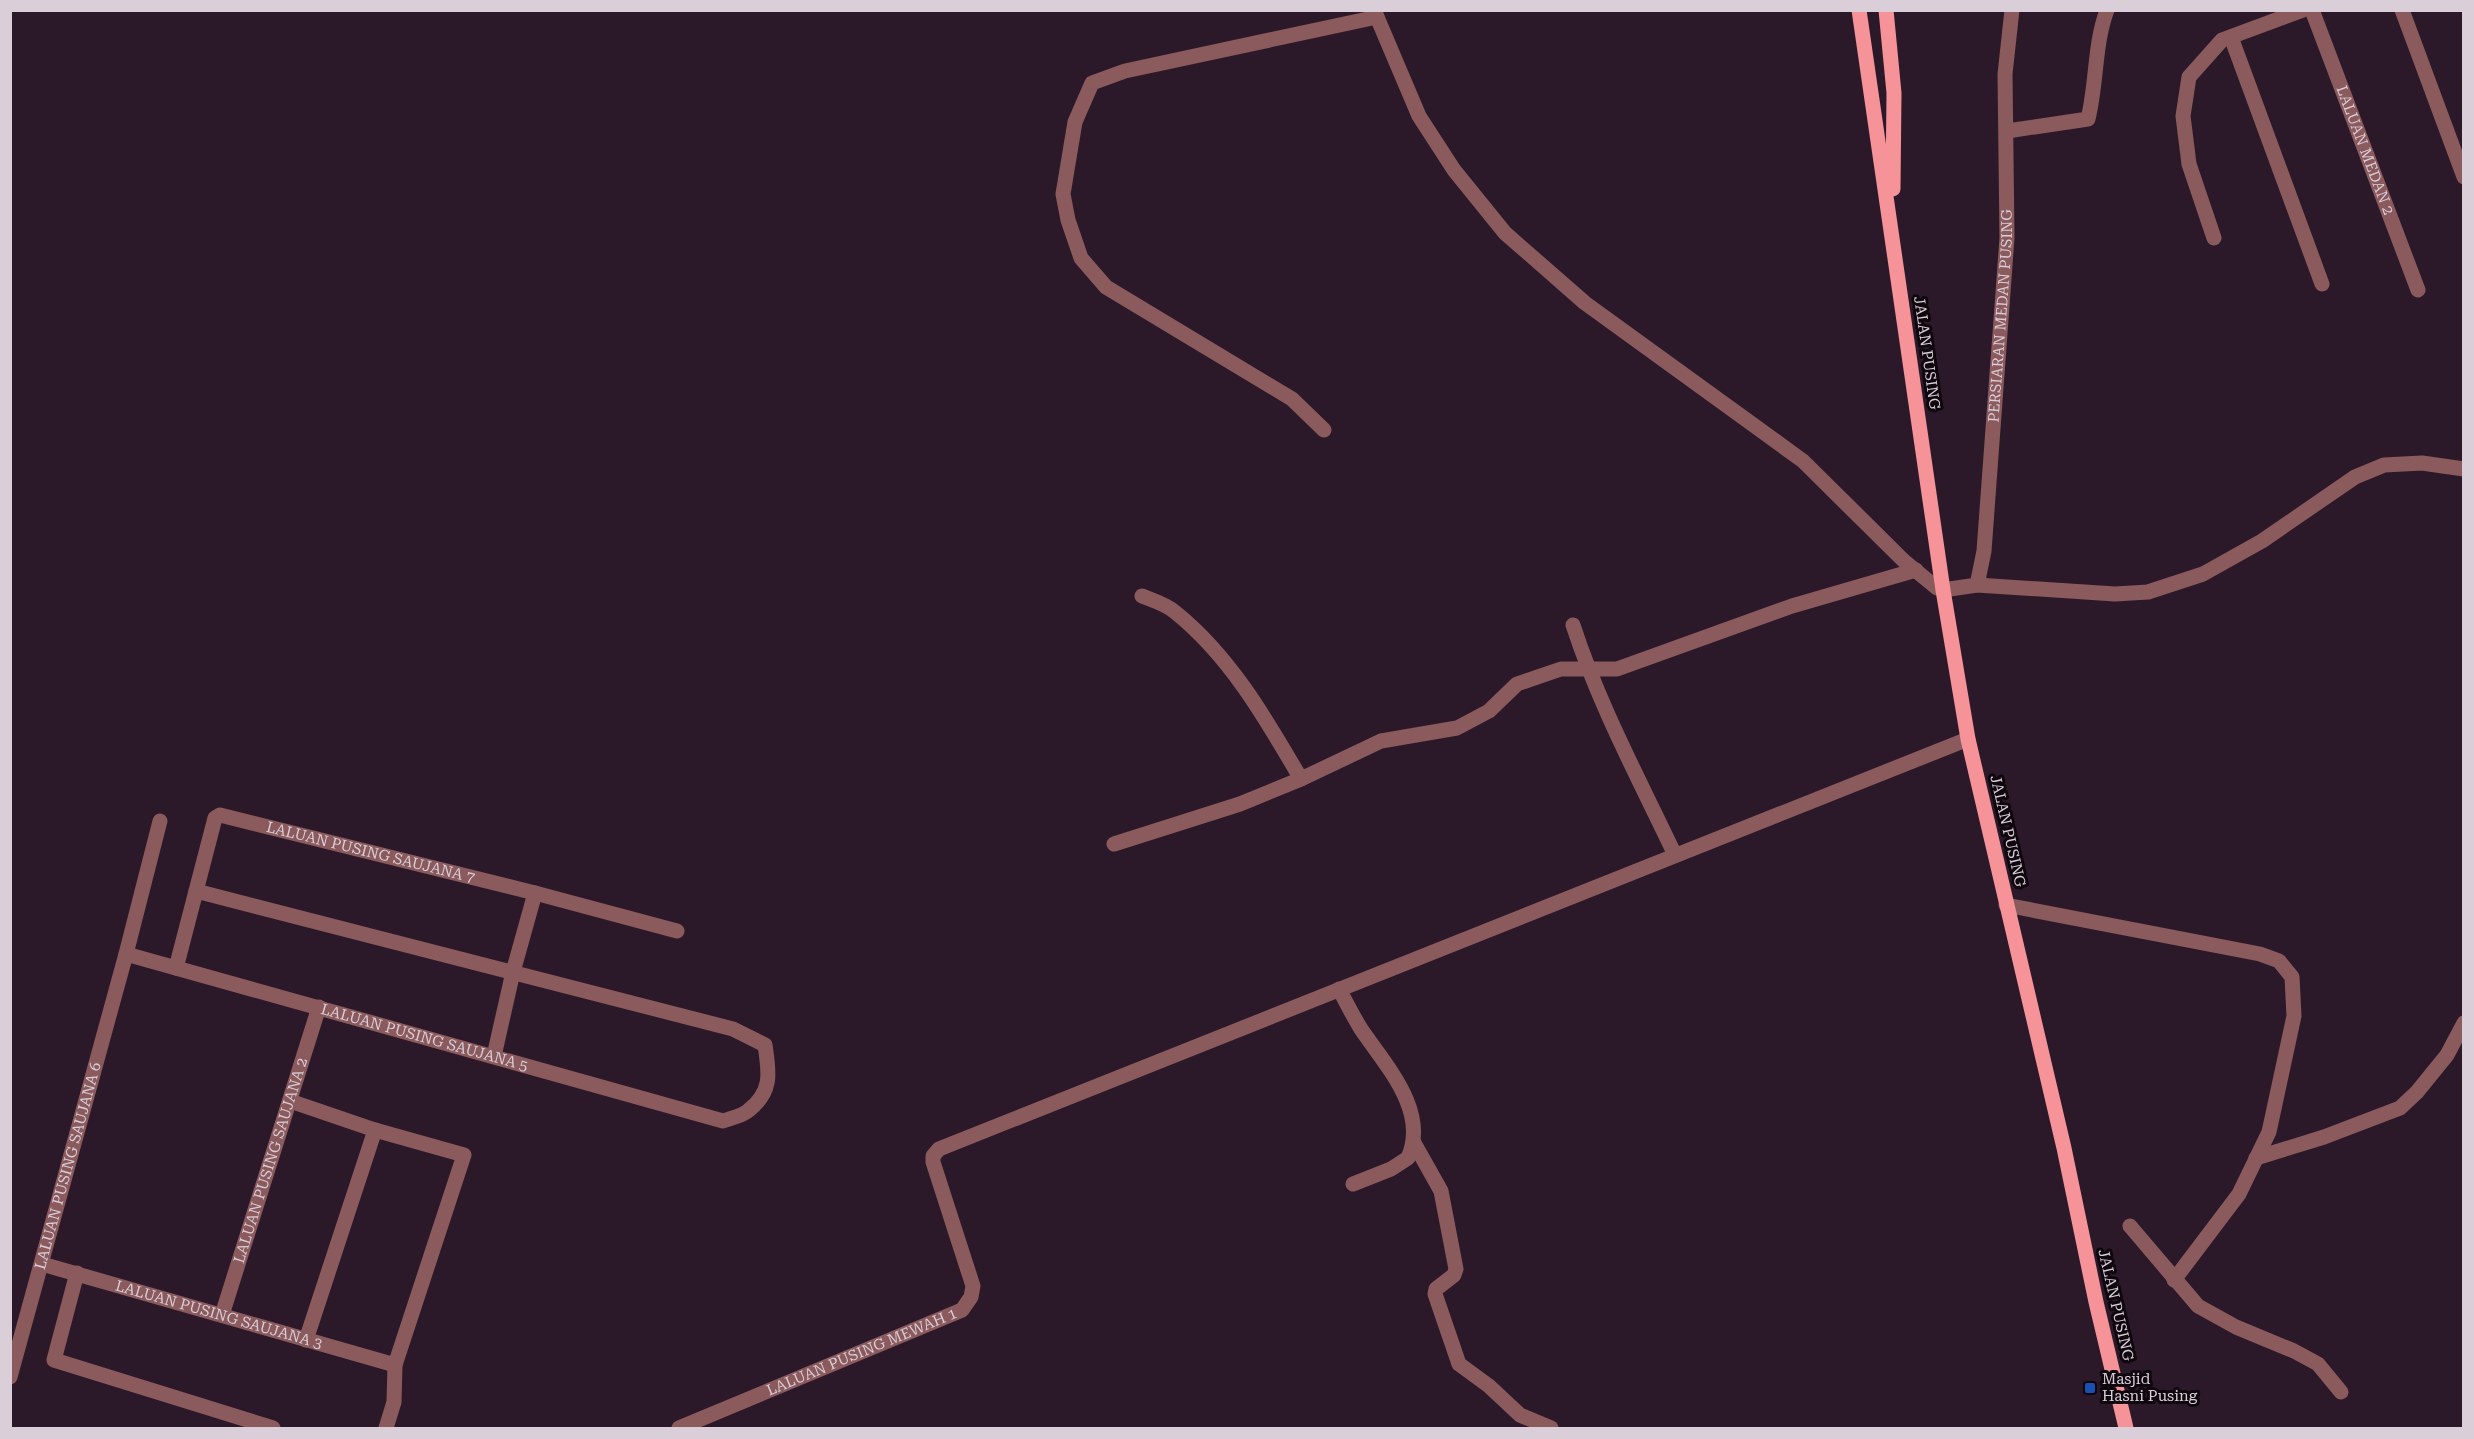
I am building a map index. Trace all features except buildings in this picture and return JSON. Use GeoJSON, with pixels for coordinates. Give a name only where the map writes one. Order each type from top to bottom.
{"type":"FeatureCollection","features":[{"type":"Feature","properties":{"kind":"main road","name":"JALAN PUSING"},"geometry":{"type":"LineString","coordinates":[[1859,10],[1943,590],[1968,739],[2064,1148],[2096,1302],[2126,1428]]}},
{"type":"Feature","properties":{"kind":"main road","name":"JALAN PUSING"},"geometry":{"type":"LineString","coordinates":[[1886,10],[1894,93],[1892,234]]}},
{"type":"Feature","properties":{"kind":"street","name":"PERSIARAN MEDAN PUSING"},"geometry":{"type":"LineString","coordinates":[[1977,585],[1984,551],[2007,238],[2005,74],[2012,10]]}},
{"type":"Feature","properties":{"kind":"street"},"geometry":{"type":"LineString","coordinates":[[2007,131],[2088,119],[2096,83],[2100,28],[2107,10]]}},
{"type":"Feature","properties":{"kind":"street"},"geometry":{"type":"LineString","coordinates":[[2214,238],[2189,164],[2183,116],[2189,77],[2223,40],[2303,10]]}},
{"type":"Feature","properties":{"kind":"street","name":"LALUAN MEDAN 2"},"geometry":{"type":"LineString","coordinates":[[2312,10],[2418,290]]}},
{"type":"Feature","properties":{"kind":"street"},"geometry":{"type":"LineString","coordinates":[[2402,10],[2463,177]]}},
{"type":"Feature","properties":{"kind":"street"},"geometry":{"type":"LineString","coordinates":[[1324,430],[1292,399],[1106,287],[1081,258],[1068,220],[1063,194],[1075,122],[1092,83],[1125,71],[1375,14],[1419,116],[1454,170],[1505,233],[1585,303],[1803,461],[1904,561],[1937,588],[1943,590],[1977,585],[2115,594],[2148,592],[2203,574],[2262,541],[2355,477],[2384,465],[2422,463],[2463,469]]}},
{"type":"Feature","properties":{"kind":"street"},"geometry":{"type":"LineString","coordinates":[[2231,37],[2322,284]]}},
{"type":"Feature","properties":{"kind":"street"},"geometry":{"type":"LineString","coordinates":[[1114,844],[1240,804],[1382,741],[1457,728],[1489,711],[1516,684],[1562,669],[1617,669],[1792,606],[1916,570]]}},
{"type":"Feature","properties":{"kind":"street"},"geometry":{"type":"LineString","coordinates":[[1142,596],[1174,610],[1208,643],[1250,695],[1301,778]]}},
{"type":"Feature","properties":{"kind":"street"},"geometry":{"type":"LineString","coordinates":[[1573,625],[1588,669],[1675,855]]}},
{"type":"Feature","properties":{"kind":"street"},"geometry":{"type":"LineString","coordinates":[[1353,1184],[1402,1163],[1408,1158],[1415,1135],[1401,1087],[1388,1064],[1361,1029],[1338,988],[1968,739]]}},
{"type":"Feature","properties":{"kind":"street","name":"LALUAN PUSING SAUJANA 7"},"geometry":{"type":"LineString","coordinates":[[176,968],[215,818],[220,815],[535,893],[677,932]]}},
{"type":"Feature","properties":{"kind":"street","name":"LALUAN PUSING SAUJANA 6"},"geometry":{"type":"LineString","coordinates":[[10,1377],[126,954],[160,821]]}},
{"type":"Feature","properties":{"kind":"street"},"geometry":{"type":"LineString","coordinates":[[196,891],[513,972]]}},
{"type":"Feature","properties":{"kind":"street"},"geometry":{"type":"LineString","coordinates":[[494,1056],[513,972],[535,893]]}},
{"type":"Feature","properties":{"kind":"street"},"geometry":{"type":"LineString","coordinates":[[2006,905],[2260,954],[2279,961],[2292,976],[2294,1016],[2269,1132],[2238,1194],[2174,1280]]}},
{"type":"Feature","properties":{"kind":"street","name":"LALUAN PUSING SAUJANA 5"},"geometry":{"type":"LineString","coordinates":[[126,954],[723,1121],[749,1111],[767,1088],[769,1073],[765,1046],[734,1029],[513,972]]}},
{"type":"Feature","properties":{"kind":"street","name":"LALUAN PUSING MEWAH 1"},"geometry":{"type":"LineString","coordinates":[[679,1428],[962,1310],[971,1297],[973,1286],[933,1156],[939,1149],[1338,988]]}},
{"type":"Feature","properties":{"kind":"street","name":"LALUAN PUSING SAUJANA 2"},"geometry":{"type":"LineString","coordinates":[[222,1316],[319,1007]]}},
{"type":"Feature","properties":{"kind":"street"},"geometry":{"type":"LineString","coordinates":[[2256,1158],[2324,1137],[2400,1108],[2417,1092],[2447,1055],[2463,1023]]}},
{"type":"Feature","properties":{"kind":"street"},"geometry":{"type":"LineString","coordinates":[[290,1101],[375,1130],[464,1155],[395,1365],[394,1402],[386,1428]]}},
{"type":"Feature","properties":{"kind":"street"},"geometry":{"type":"LineString","coordinates":[[306,1340],[375,1130]]}},
{"type":"Feature","properties":{"kind":"street"},"geometry":{"type":"LineString","coordinates":[[1414,1143],[1441,1191],[1456,1269],[1454,1275],[1436,1289],[1435,1294],[1459,1364],[1489,1386],[1520,1415],[1551,1428]]}},
{"type":"Feature","properties":{"kind":"street"},"geometry":{"type":"LineString","coordinates":[[2130,1226],[2198,1306],[2236,1327],[2295,1351],[2318,1365],[2341,1392]]}},
{"type":"Feature","properties":{"kind":"street","name":"LALUAN PUSING SAUJANA 3"},"geometry":{"type":"LineString","coordinates":[[42,1264],[395,1365]]}},
{"type":"Feature","properties":{"kind":"street"},"geometry":{"type":"LineString","coordinates":[[77,1273],[54,1360],[273,1428]]}},
{"type":"Feature","properties":{"kind":"place","name":"Masjid Hasni Pusing"},"geometry":{"type":"Point","coordinates":[2090,1388]}}]}
